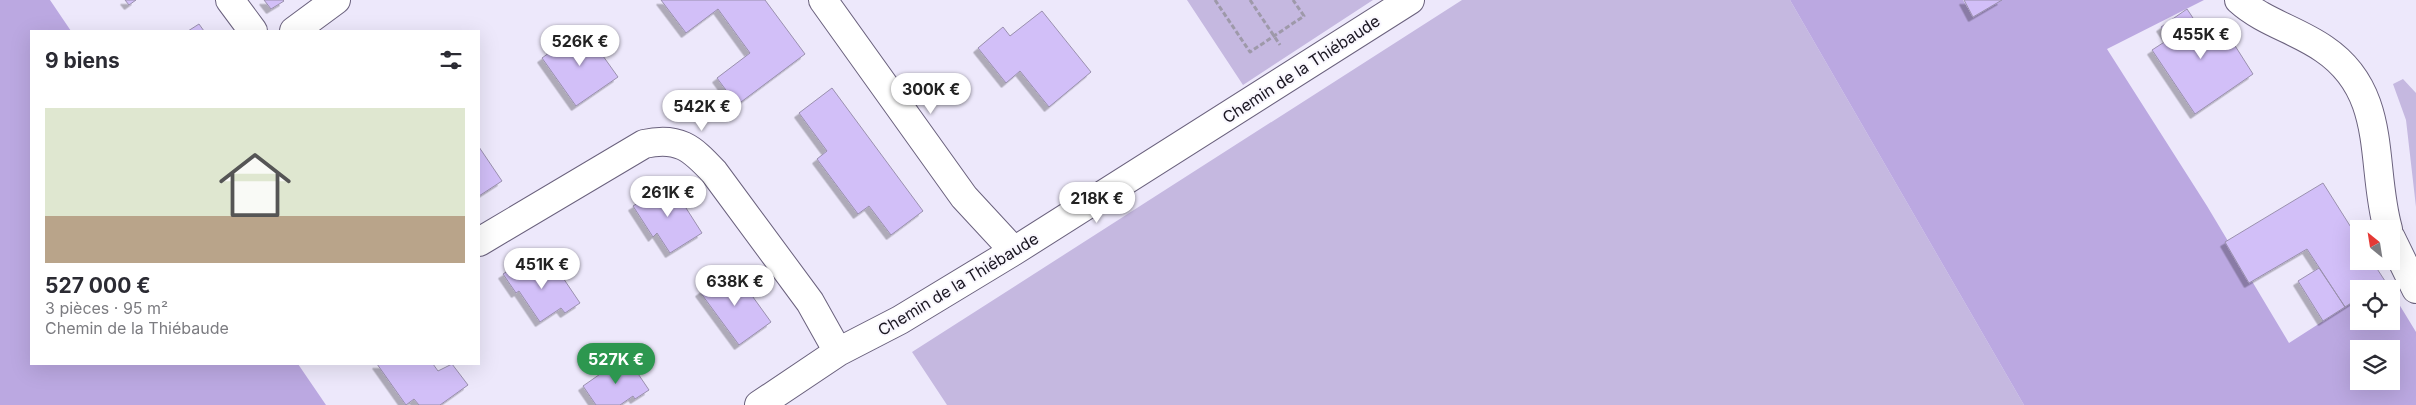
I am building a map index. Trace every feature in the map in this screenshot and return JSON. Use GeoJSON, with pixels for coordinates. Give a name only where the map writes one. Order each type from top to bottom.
{"type":"FeatureCollection","features":[{"type":"Feature","properties":{"kind":"street"},"geometry":{"type":"LineString","coordinates":[[230,0],[252,30]]}},
{"type":"Feature","properties":{"kind":"street"},"geometry":{"type":"LineString","coordinates":[[295,30],[336,0]]}},
{"type":"Feature","properties":{"kind":"street"},"geometry":{"type":"LineString","coordinates":[[823,0],[964,197],[1014,251]]}},
{"type":"Feature","properties":{"kind":"street","name":"Chemin de la Thiébaude"},"geometry":{"type":"LineString","coordinates":[[759,405],[838,352],[900,320],[1014,251],[1410,0]]}},
{"type":"Feature","properties":{"kind":"street"},"geometry":{"type":"LineString","coordinates":[[2239,0],[2263,18],[2304,36],[2326,50],[2341,63],[2356,84],[2366,102],[2375,130],[2386,220]]}},
{"type":"Feature","properties":{"kind":"street"},"geometry":{"type":"LineString","coordinates":[[480,241],[644,144],[659,140],[678,142],[698,155],[714,172],[810,302],[838,352]]}},
{"type":"Feature","properties":{"kind":"street"},"geometry":{"type":"LineString","coordinates":[[2400,256],[2416,289]]}},
{"type":"Feature","properties":{"kind":"path"},"geometry":{"type":"LineString","coordinates":[[1215,0],[1250,52],[1304,16],[1293,0]]}},
{"type":"Feature","properties":{"kind":"path"},"geometry":{"type":"LineString","coordinates":[[1250,0],[1298,71]]}},
{"type":"Feature","properties":{"kind":"shaded area"},"geometry":{"type":"Polygon","coordinates":[[[0,0],[50,0],[70,30],[30,30],[30,365],[299,365],[326,405],[0,405],[0,0]]]}},
{"type":"Feature","properties":{"kind":"shaded area"},"geometry":{"type":"Polygon","coordinates":[[[1187,0],[1373,0],[1243,85],[1187,0]]]}},
{"type":"Feature","properties":{"kind":"shaded area"},"geometry":{"type":"Polygon","coordinates":[[[1462,0],[1790,0],[2024,405],[947,405],[912,352],[1462,0]]]}},
{"type":"Feature","properties":{"kind":"shaded area"},"geometry":{"type":"Polygon","coordinates":[[[1790,0],[1963,0],[1973,17],[2001,0],[2204,0],[2107,49],[2207,206],[2289,343],[2350,304],[2350,330],[2400,330],[2400,306],[2416,332],[2416,405],[2024,405],[1790,0]]]}},
{"type":"Feature","properties":{"kind":"shaded area"},"geometry":{"type":"Polygon","coordinates":[[[2403,79],[2416,93],[2416,207],[2406,120],[2393,84],[2403,79]]]}},
{"type":"Feature","properties":{"kind":"building"},"geometry":{"type":"Polygon","coordinates":[[[125,0],[136,0],[129,5],[125,0]]]}},
{"type":"Feature","properties":{"kind":"building"},"geometry":{"type":"Polygon","coordinates":[[[264,0],[283,0],[284,1],[271,9],[264,0]]]}},
{"type":"Feature","properties":{"kind":"building"},"geometry":{"type":"Polygon","coordinates":[[[661,0],[765,0],[805,54],[737,105],[717,78],[750,53],[718,9],[686,33],[661,0]]]}},
{"type":"Feature","properties":{"kind":"building"},"geometry":{"type":"Polygon","coordinates":[[[1964,0],[2002,0],[1973,17],[1964,0]]]}},
{"type":"Feature","properties":{"kind":"building"},"geometry":{"type":"Polygon","coordinates":[[[2187,9],[2201,30],[2218,19],[2253,74],[2195,114],[2152,50],[2169,39],[2161,27],[2187,9]]]}},
{"type":"Feature","properties":{"kind":"building"},"geometry":{"type":"Polygon","coordinates":[[[1042,11],[1091,72],[1049,107],[1020,71],[1006,83],[978,48],[1003,27],[1010,36],[1042,11]]]}},
{"type":"Feature","properties":{"kind":"building"},"geometry":{"type":"Polygon","coordinates":[[[199,24],[203,30],[190,30],[199,24]]]}},
{"type":"Feature","properties":{"kind":"building"},"geometry":{"type":"Polygon","coordinates":[[[583,28],[618,77],[576,106],[542,58],[583,28]]]}},
{"type":"Feature","properties":{"kind":"building"},"geometry":{"type":"Polygon","coordinates":[[[832,88],[923,211],[891,235],[869,206],[858,214],[817,159],[827,151],[799,113],[832,88]]]}},
{"type":"Feature","properties":{"kind":"building"},"geometry":{"type":"Polygon","coordinates":[[[480,148],[502,181],[480,195],[480,148]]]}},
{"type":"Feature","properties":{"kind":"building"},"geometry":{"type":"Polygon","coordinates":[[[670,183],[702,233],[670,253],[657,233],[653,237],[633,206],[670,183]]]}},
{"type":"Feature","properties":{"kind":"building"},"geometry":{"type":"Polygon","coordinates":[[[2323,183],[2350,226],[2350,270],[2378,270],[2384,280],[2350,280],[2350,304],[2345,307],[2307,249],[2249,283],[2225,242],[2323,183]]]}},
{"type":"Feature","properties":{"kind":"building"},"geometry":{"type":"Polygon","coordinates":[[[525,260],[537,278],[555,266],[580,303],[565,313],[561,308],[540,322],[519,291],[516,293],[503,274],[525,260]]]}},
{"type":"Feature","properties":{"kind":"building"},"geometry":{"type":"Polygon","coordinates":[[[732,268],[771,322],[739,345],[700,292],[732,268]]]}},
{"type":"Feature","properties":{"kind":"building"},"geometry":{"type":"Polygon","coordinates":[[[2319,268],[2345,307],[2323,321],[2298,281],[2319,268]]]}},
{"type":"Feature","properties":{"kind":"building"},"geometry":{"type":"Polygon","coordinates":[[[626,356],[649,390],[635,399],[633,396],[620,405],[596,405],[583,386],[626,356]]]}},
{"type":"Feature","properties":{"kind":"building"},"geometry":{"type":"Polygon","coordinates":[[[378,365],[434,365],[438,371],[453,365],[468,385],[440,405],[419,405],[414,399],[406,405],[378,365]]]}}]}
